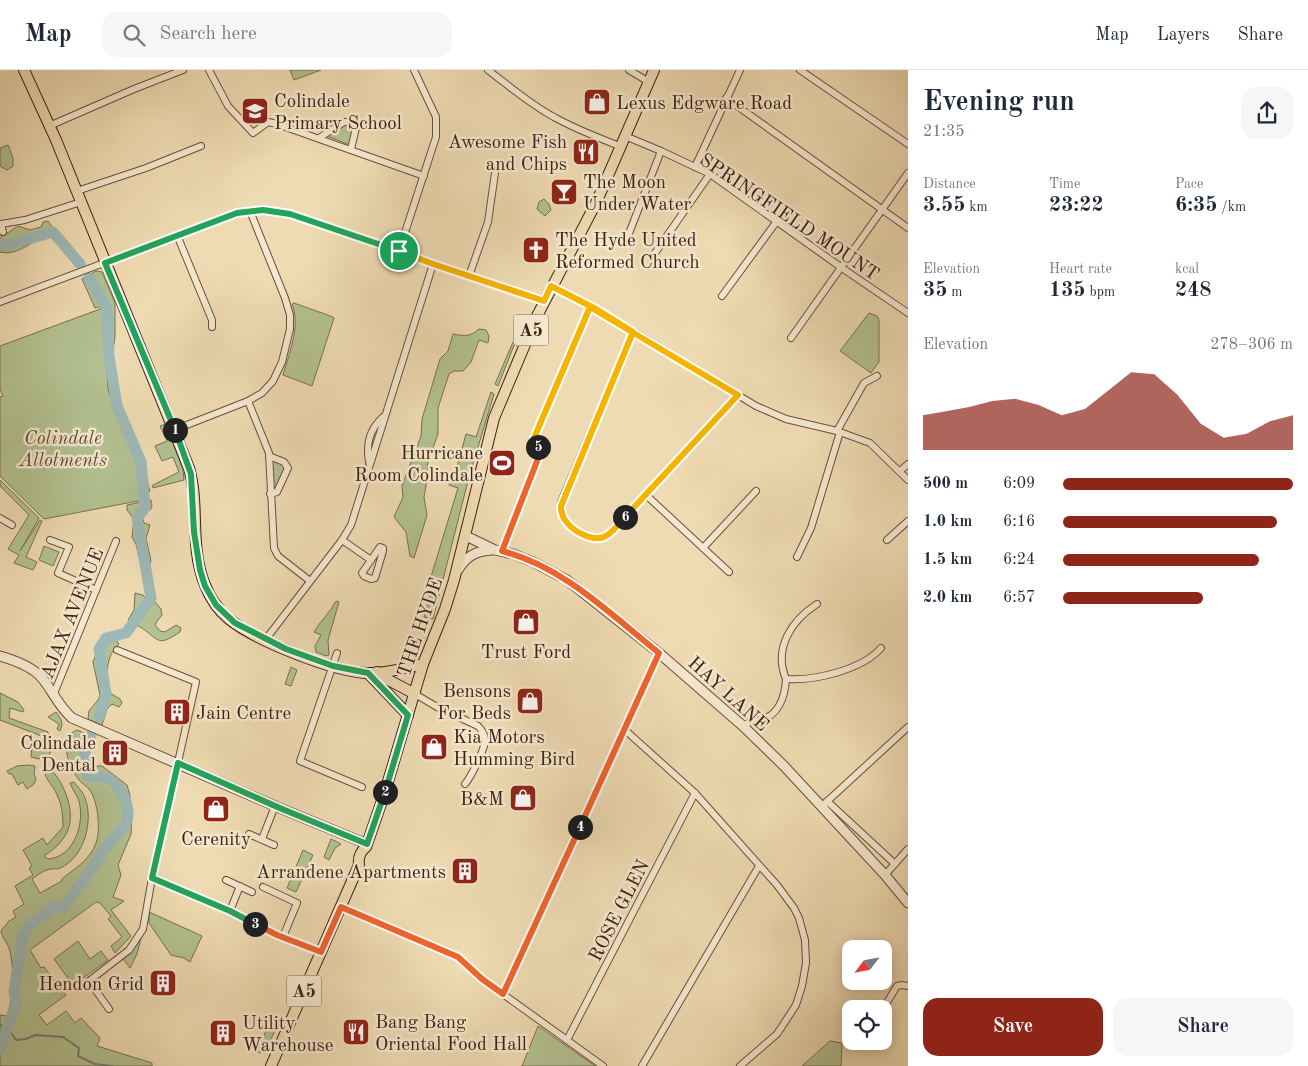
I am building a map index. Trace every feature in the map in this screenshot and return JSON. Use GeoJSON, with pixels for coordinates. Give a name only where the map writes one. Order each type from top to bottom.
{"type":"FeatureCollection","features":[{"type":"Feature","properties":{"kind":"main road"},"geometry":{"type":"LineString","coordinates":[[24,70],[77,191],[191,474],[195,544],[205,586],[216,605],[228,618],[247,630],[306,657],[333,666],[379,675],[415,694]]}},
{"type":"Feature","properties":{"kind":"main road","name":"A5"},"geometry":{"type":"LineString","coordinates":[[466,536],[494,418],[544,301],[596,203],[654,70]]}},
{"type":"Feature","properties":{"kind":"main road","name":"THE HYDE"},"geometry":{"type":"LineString","coordinates":[[321,952],[359,865],[358,859],[361,851],[366,845],[423,664],[445,610],[466,536]]}},
{"type":"Feature","properties":{"kind":"main road"},"geometry":{"type":"LineString","coordinates":[[372,673],[423,664]]}},
{"type":"Feature","properties":{"kind":"main road"},"geometry":{"type":"LineString","coordinates":[[372,673],[408,715]]}},
{"type":"Feature","properties":{"kind":"main road","name":"A5"},"geometry":{"type":"LineString","coordinates":[[272,1066],[321,952]]}},
{"type":"Feature","properties":{"kind":"street"},"geometry":{"type":"LineString","coordinates":[[49,126],[183,70]]}},
{"type":"Feature","properties":{"kind":"street"},"geometry":{"type":"LineString","coordinates":[[208,70],[228,106],[253,132],[268,122],[277,124],[424,176]]}},
{"type":"Feature","properties":{"kind":"street"},"geometry":{"type":"LineString","coordinates":[[399,251],[436,137],[436,117],[414,70]]}},
{"type":"Feature","properties":{"kind":"street"},"geometry":{"type":"LineString","coordinates":[[488,70],[525,99],[555,118],[622,146]]}},
{"type":"Feature","properties":{"kind":"street"},"geometry":{"type":"LineString","coordinates":[[629,70],[649,82]]}},
{"type":"Feature","properties":{"kind":"street"},"geometry":{"type":"LineString","coordinates":[[695,167],[740,70]]}},
{"type":"Feature","properties":{"kind":"street"},"geometry":{"type":"LineString","coordinates":[[800,70],[908,144]]}},
{"type":"Feature","properties":{"kind":"street"},"geometry":{"type":"LineString","coordinates":[[726,98],[908,228]]}},
{"type":"Feature","properties":{"kind":"street"},"geometry":{"type":"LineString","coordinates":[[319,138],[344,122],[353,122],[356,128],[351,149]]}},
{"type":"Feature","properties":{"kind":"street","name":"SPRINGFIELD MOUNT"},"geometry":{"type":"LineString","coordinates":[[625,136],[710,174],[908,313]]}},
{"type":"Feature","properties":{"kind":"street"},"geometry":{"type":"LineString","coordinates":[[77,191],[146,168],[201,146]]}},
{"type":"Feature","properties":{"kind":"street"},"geometry":{"type":"LineString","coordinates":[[628,236],[661,151]]}},
{"type":"Feature","properties":{"kind":"street"},"geometry":{"type":"LineString","coordinates":[[469,276],[488,222],[495,173]]}},
{"type":"Feature","properties":{"kind":"street"},"geometry":{"type":"LineString","coordinates":[[791,338],[908,173]]}},
{"type":"Feature","properties":{"kind":"street"},"geometry":{"type":"LineString","coordinates":[[655,253],[710,174]]}},
{"type":"Feature","properties":{"kind":"street"},"geometry":{"type":"LineString","coordinates":[[3,232],[1,224],[25,220],[81,202]]}},
{"type":"Feature","properties":{"kind":"street"},"geometry":{"type":"LineString","coordinates":[[0,302],[237,213],[263,210],[290,214],[544,301]]}},
{"type":"Feature","properties":{"kind":"street"},"geometry":{"type":"LineString","coordinates":[[174,430],[248,401],[262,393],[277,374],[282,362],[291,325],[290,315],[250,211]]}},
{"type":"Feature","properties":{"kind":"street"},"geometry":{"type":"LineString","coordinates":[[722,296],[777,221]]}},
{"type":"Feature","properties":{"kind":"street"},"geometry":{"type":"LineString","coordinates":[[177,235],[212,320],[212,327]]}},
{"type":"Feature","properties":{"kind":"street"},"geometry":{"type":"LineString","coordinates":[[266,639],[342,540],[356,510],[433,264]]}},
{"type":"Feature","properties":{"kind":"street"},"geometry":{"type":"LineString","coordinates":[[551,286],[633,332],[756,406],[786,419],[839,432],[870,443],[900,470],[908,480]]}},
{"type":"Feature","properties":{"kind":"street"},"geometry":{"type":"LineString","coordinates":[[456,571],[469,556],[483,551],[498,550],[539,456],[539,449],[534,438],[590,307]]}},
{"type":"Feature","properties":{"kind":"street"},"geometry":{"type":"LineString","coordinates":[[633,332],[561,502],[564,519],[574,529],[590,537],[601,538],[608,535],[738,395]]}},
{"type":"Feature","properties":{"kind":"street"},"geometry":{"type":"LineString","coordinates":[[797,557],[811,528],[839,432],[864,383],[877,376]]}},
{"type":"Feature","properties":{"kind":"street"},"geometry":{"type":"LineString","coordinates":[[248,401],[269,456],[270,494],[276,552],[278,556],[310,581]]}},
{"type":"Feature","properties":{"kind":"street"},"geometry":{"type":"LineString","coordinates":[[269,456],[284,462],[288,468],[277,492],[270,494]]}},
{"type":"Feature","properties":{"kind":"street"},"geometry":{"type":"LineString","coordinates":[[900,470],[908,464]]}},
{"type":"Feature","properties":{"kind":"street"},"geometry":{"type":"LineString","coordinates":[[703,548],[756,491]]}},
{"type":"Feature","properties":{"kind":"street"},"geometry":{"type":"LineString","coordinates":[[646,495],[729,572]]}},
{"type":"Feature","properties":{"kind":"street"},"geometry":{"type":"LineString","coordinates":[[0,518],[12,525]]}},
{"type":"Feature","properties":{"kind":"street"},"geometry":{"type":"LineString","coordinates":[[887,540],[908,521]]}},
{"type":"Feature","properties":{"kind":"street","name":"HAY LANE"},"geometry":{"type":"LineString","coordinates":[[466,536],[533,562],[567,580],[659,653],[742,726],[824,804],[908,903]]}},
{"type":"Feature","properties":{"kind":"street"},"geometry":{"type":"LineString","coordinates":[[50,540],[69,547],[58,573],[96,590]]}},
{"type":"Feature","properties":{"kind":"street"},"geometry":{"type":"LineString","coordinates":[[342,540],[371,560]]}},
{"type":"Feature","properties":{"kind":"street","name":"AJAX AVENUE"},"geometry":{"type":"LineString","coordinates":[[53,696],[116,541]]}},
{"type":"Feature","properties":{"kind":"street"},"geometry":{"type":"LineString","coordinates":[[380,547],[383,548],[376,576],[373,580],[362,575],[371,560],[380,547]]}},
{"type":"Feature","properties":{"kind":"street"},"geometry":{"type":"LineString","coordinates":[[742,726],[749,722],[767,718],[777,708],[783,698],[786,679],[780,660],[781,651],[798,621],[817,604]]}},
{"type":"Feature","properties":{"kind":"street"},"geometry":{"type":"LineString","coordinates":[[786,679],[808,680],[846,669],[866,660],[876,654],[881,648]]}},
{"type":"Feature","properties":{"kind":"street"},"geometry":{"type":"LineString","coordinates":[[109,1009],[89,981],[129,950],[143,929],[152,878],[196,682],[117,650]]}},
{"type":"Feature","properties":{"kind":"street"},"geometry":{"type":"LineString","coordinates":[[337,653],[300,761],[362,787]]}},
{"type":"Feature","properties":{"kind":"street"},"geometry":{"type":"LineString","coordinates":[[503,994],[659,653]]}},
{"type":"Feature","properties":{"kind":"street"},"geometry":{"type":"LineString","coordinates":[[0,656],[25,665],[35,671],[42,678],[62,710],[72,718],[366,845]]}},
{"type":"Feature","properties":{"kind":"street"},"geometry":{"type":"LineString","coordinates":[[415,694],[436,707],[478,726],[483,732],[485,739],[484,747],[465,784]]}},
{"type":"Feature","properties":{"kind":"street"},"geometry":{"type":"LineString","coordinates":[[895,864],[824,804],[908,727]]}},
{"type":"Feature","properties":{"kind":"street"},"geometry":{"type":"LineString","coordinates":[[625,730],[695,793],[777,885],[798,918],[805,940],[806,963],[799,996],[790,1015],[777,1034],[740,1066]]}},
{"type":"Feature","properties":{"kind":"street","name":"ROSE GLEN"},"geometry":{"type":"LineString","coordinates":[[567,1040],[695,793]]}},
{"type":"Feature","properties":{"kind":"street"},"geometry":{"type":"LineString","coordinates":[[262,839],[275,806]]}},
{"type":"Feature","properties":{"kind":"street"},"geometry":{"type":"LineString","coordinates":[[248,834],[274,845]]}},
{"type":"Feature","properties":{"kind":"street"},"geometry":{"type":"LineString","coordinates":[[885,875],[908,849]]}},
{"type":"Feature","properties":{"kind":"street"},"geometry":{"type":"LineString","coordinates":[[642,1066],[759,866]]}},
{"type":"Feature","properties":{"kind":"street"},"geometry":{"type":"LineString","coordinates":[[152,878],[230,911],[280,936],[321,952]]}},
{"type":"Feature","properties":{"kind":"street"},"geometry":{"type":"LineString","coordinates":[[226,880],[252,892]]}},
{"type":"Feature","properties":{"kind":"street"},"geometry":{"type":"LineString","coordinates":[[230,911],[240,886]]}},
{"type":"Feature","properties":{"kind":"street"},"geometry":{"type":"LineString","coordinates":[[263,887],[297,903],[280,936]]}},
{"type":"Feature","properties":{"kind":"street"},"geometry":{"type":"LineString","coordinates":[[341,907],[458,957],[482,979],[603,1066]]}},
{"type":"Feature","properties":{"kind":"street"},"geometry":{"type":"LineString","coordinates":[[888,1000],[897,986],[902,984],[908,986]]}},
{"type":"Feature","properties":{"kind":"green space"},"geometry":{"type":"Polygon","coordinates":[[[290,70],[321,70],[294,80],[290,70]]]}},
{"type":"Feature","properties":{"kind":"green space"},"geometry":{"type":"Polygon","coordinates":[[[351,124],[354,131],[350,145],[327,136],[344,125],[351,124]]]}},
{"type":"Feature","properties":{"kind":"green space"},"geometry":{"type":"Polygon","coordinates":[[[8,145],[13,158],[13,166],[7,170],[0,166],[0,148],[8,145]]]}},
{"type":"Feature","properties":{"kind":"green space"},"geometry":{"type":"Polygon","coordinates":[[[544,199],[549,204],[551,210],[545,216],[537,209],[539,202],[544,199]]]}},
{"type":"Feature","properties":{"kind":"green space"},"geometry":{"type":"Polygon","coordinates":[[[48,221],[54,230],[63,236],[51,235],[20,250],[7,253],[0,252],[0,238],[18,226],[30,230],[41,227],[43,222],[48,221]]]}},
{"type":"Feature","properties":{"kind":"green space","name":"Colindale Allotments"},"geometry":{"type":"Polygon","coordinates":[[[96,271],[102,272],[115,303],[115,337],[112,357],[113,377],[126,423],[145,459],[146,478],[150,491],[142,492],[143,500],[44,519],[0,476],[0,397],[3,396],[0,389],[0,346],[103,308],[108,390],[138,462],[143,490],[139,462],[109,389],[105,307],[95,308],[82,279],[96,271]]]}},
{"type":"Feature","properties":{"kind":"green space"},"geometry":{"type":"Polygon","coordinates":[[[294,303],[334,318],[312,386],[283,375],[295,330],[292,304],[294,303]]]}},
{"type":"Feature","properties":{"kind":"green space"},"geometry":{"type":"Polygon","coordinates":[[[869,313],[877,316],[879,320],[879,362],[871,373],[840,351],[869,313]]]}},
{"type":"Feature","properties":{"kind":"green space"},"geometry":{"type":"Polygon","coordinates":[[[479,329],[486,330],[489,336],[488,343],[479,340],[471,362],[463,371],[454,371],[449,374],[438,408],[438,434],[428,461],[424,497],[427,515],[414,558],[410,556],[406,532],[394,517],[403,497],[402,486],[421,436],[422,419],[440,359],[448,351],[453,334],[467,335],[479,329]]]}},
{"type":"Feature","properties":{"kind":"green space"},"geometry":{"type":"Polygon","coordinates":[[[513,342],[515,343],[498,386],[495,384],[513,342]]]}},
{"type":"Feature","properties":{"kind":"green space"},"geometry":{"type":"Polygon","coordinates":[[[491,392],[494,394],[469,477],[433,619],[424,617],[434,581],[430,580],[458,488],[449,485],[455,466],[457,467],[466,434],[476,437],[491,392]]]}},
{"type":"Feature","properties":{"kind":"green space"},"geometry":{"type":"Polygon","coordinates":[[[166,424],[183,470],[184,480],[153,488],[152,486],[155,484],[179,472],[173,457],[162,461],[155,446],[167,441],[160,426],[166,424]]]}},
{"type":"Feature","properties":{"kind":"green space"},"geometry":{"type":"Polygon","coordinates":[[[272,460],[283,464],[286,469],[277,488],[272,488],[272,460]]]}},
{"type":"Feature","properties":{"kind":"green space"},"geometry":{"type":"Polygon","coordinates":[[[0,480],[39,518],[20,551],[40,520],[42,521],[26,557],[37,562],[33,570],[14,563],[19,555],[8,549],[29,515],[0,486],[0,480]]]}},
{"type":"Feature","properties":{"kind":"green space"},"geometry":{"type":"Polygon","coordinates":[[[151,500],[151,508],[142,516],[144,523],[150,525],[146,538],[151,561],[147,569],[154,601],[161,609],[162,615],[155,625],[160,631],[165,632],[176,625],[181,628],[180,632],[163,641],[128,620],[134,610],[135,593],[143,595],[145,598],[147,591],[136,544],[132,537],[134,519],[127,510],[127,505],[151,500]]]}},
{"type":"Feature","properties":{"kind":"green space"},"geometry":{"type":"Polygon","coordinates":[[[44,546],[59,552],[53,566],[39,560],[44,546]]]}},
{"type":"Feature","properties":{"kind":"green space"},"geometry":{"type":"Polygon","coordinates":[[[336,601],[339,602],[328,640],[329,655],[326,656],[316,652],[315,646],[321,635],[314,632],[336,601]]]}},
{"type":"Feature","properties":{"kind":"green space"},"geometry":{"type":"Polygon","coordinates":[[[111,639],[119,644],[114,649],[109,660],[107,673],[110,693],[120,699],[122,703],[119,707],[112,704],[107,709],[102,725],[88,719],[89,711],[100,695],[93,662],[100,645],[111,639]]]}},
{"type":"Feature","properties":{"kind":"green space"},"geometry":{"type":"Polygon","coordinates":[[[291,667],[297,670],[291,686],[285,684],[291,667]]]}},
{"type":"Feature","properties":{"kind":"green space"},"geometry":{"type":"Polygon","coordinates":[[[0,693],[18,702],[24,710],[23,712],[10,708],[9,718],[48,732],[49,739],[0,720],[0,693]]]}},
{"type":"Feature","properties":{"kind":"green space"},"geometry":{"type":"Polygon","coordinates":[[[56,712],[62,725],[60,731],[57,729],[59,724],[48,717],[56,712]]]}},
{"type":"Feature","properties":{"kind":"green space"},"geometry":{"type":"Polygon","coordinates":[[[77,730],[89,735],[82,758],[83,766],[102,766],[127,785],[130,796],[128,810],[132,814],[131,834],[118,865],[121,875],[113,897],[124,901],[111,910],[131,936],[115,953],[111,946],[122,937],[108,919],[111,916],[100,903],[96,902],[30,950],[41,968],[44,967],[66,995],[39,1015],[47,1025],[66,1011],[75,1023],[81,1018],[100,1038],[97,1046],[152,1063],[152,1066],[0,1066],[0,1015],[8,1016],[13,976],[12,960],[1,931],[9,921],[16,917],[13,911],[24,904],[15,886],[33,875],[29,868],[32,866],[23,850],[43,838],[47,845],[63,827],[60,803],[56,792],[46,776],[45,770],[51,770],[61,782],[70,807],[70,824],[64,838],[44,856],[48,859],[57,857],[71,846],[76,838],[79,829],[80,810],[79,801],[70,783],[74,782],[83,794],[88,817],[85,838],[75,856],[60,868],[47,870],[32,879],[40,893],[62,881],[82,863],[94,849],[98,837],[98,816],[93,795],[75,774],[67,753],[67,739],[77,730]]]}},
{"type":"Feature","properties":{"kind":"green space"},"geometry":{"type":"Polygon","coordinates":[[[51,743],[54,745],[49,755],[39,759],[31,757],[32,745],[48,751],[51,743]]]}},
{"type":"Feature","properties":{"kind":"green space"},"geometry":{"type":"Polygon","coordinates":[[[17,766],[35,766],[34,774],[36,779],[34,784],[27,789],[23,782],[18,785],[12,774],[9,774],[7,771],[17,766]]]}},
{"type":"Feature","properties":{"kind":"green space"},"geometry":{"type":"Polygon","coordinates":[[[331,839],[341,844],[335,848],[329,860],[324,857],[331,839]]]}},
{"type":"Feature","properties":{"kind":"green space"},"geometry":{"type":"Polygon","coordinates":[[[303,850],[313,855],[296,892],[287,888],[303,850]]]}},
{"type":"Feature","properties":{"kind":"green space"},"geometry":{"type":"Polygon","coordinates":[[[149,912],[202,936],[190,962],[184,958],[171,955],[149,923],[149,912]]]}},
{"type":"Feature","properties":{"kind":"green space"},"geometry":{"type":"Polygon","coordinates":[[[141,938],[137,954],[130,968],[123,959],[141,938]]]}},
{"type":"Feature","properties":{"kind":"green space"},"geometry":{"type":"Polygon","coordinates":[[[78,941],[90,959],[101,951],[108,960],[73,985],[54,959],[78,941]]]}},
{"type":"Feature","properties":{"kind":"green space"},"geometry":{"type":"Polygon","coordinates":[[[268,1026],[275,1030],[265,1053],[257,1052],[268,1026]]]}},
{"type":"Feature","properties":{"kind":"green space"},"geometry":{"type":"Polygon","coordinates":[[[538,1026],[595,1066],[522,1066],[538,1026]]]}},
{"type":"Feature","properties":{"kind":"green space"},"geometry":{"type":"Polygon","coordinates":[[[830,1041],[842,1043],[841,1066],[802,1066],[830,1041]]]}},
{"type":"Feature","properties":{"kind":"waterway"},"geometry":{"type":"LineString","coordinates":[[0,244],[4,246],[53,232],[80,264]]}},
{"type":"Feature","properties":{"kind":"waterway"},"geometry":{"type":"LineString","coordinates":[[89,278],[107,308],[109,356],[117,406],[141,462],[145,508],[137,518],[151,598],[126,633],[106,638],[99,649],[106,694],[99,717]]}},
{"type":"Feature","properties":{"kind":"waterway"},"geometry":{"type":"LineString","coordinates":[[0,1049],[16,1003],[14,991],[23,934],[33,922],[54,906],[63,908],[111,841],[123,828],[128,818],[125,798],[114,782],[106,778],[87,776],[84,756],[91,735]]}},
{"type":"Feature","properties":{"kind":"waterway"},"geometry":{"type":"LineString","coordinates":[[0,1025],[7,1027],[16,1040],[26,1039],[35,1035],[63,1037],[79,1048],[78,1056],[95,1064],[112,1066]]}},
{"type":"Feature","properties":{"kind":"place","name":"Lexus Edgware Road"},"geometry":{"type":"Point","coordinates":[597,102]}},
{"type":"Feature","properties":{"kind":"place","name":"Colindale Primary School"},"geometry":{"type":"Point","coordinates":[255,111]}},
{"type":"Feature","properties":{"kind":"place","name":"Awesome Fish and Chips"},"geometry":{"type":"Point","coordinates":[586,152]}},
{"type":"Feature","properties":{"kind":"place","name":"The Moon Under Water"},"geometry":{"type":"Point","coordinates":[564,192]}},
{"type":"Feature","properties":{"kind":"place","name":"The Hyde United Reformed Church"},"geometry":{"type":"Point","coordinates":[536,250]}},
{"type":"Feature","properties":{"kind":"place","name":"Hurricane Room Colindale"},"geometry":{"type":"Point","coordinates":[502,463]}},
{"type":"Feature","properties":{"kind":"place","name":"Trust Ford"},"geometry":{"type":"Point","coordinates":[526,622]}},
{"type":"Feature","properties":{"kind":"place","name":"Bensons For Beds"},"geometry":{"type":"Point","coordinates":[530,701]}},
{"type":"Feature","properties":{"kind":"place","name":"Jain Centre"},"geometry":{"type":"Point","coordinates":[177,712]}},
{"type":"Feature","properties":{"kind":"place","name":"Kia Motors Humming Bird"},"geometry":{"type":"Point","coordinates":[434,747]}},
{"type":"Feature","properties":{"kind":"place","name":"Colindale Dental"},"geometry":{"type":"Point","coordinates":[115,753]}},
{"type":"Feature","properties":{"kind":"place","name":"B&M"},"geometry":{"type":"Point","coordinates":[523,798]}},
{"type":"Feature","properties":{"kind":"place","name":"Cerenity"},"geometry":{"type":"Point","coordinates":[216,809]}},
{"type":"Feature","properties":{"kind":"place","name":"Arrandene Apartments"},"geometry":{"type":"Point","coordinates":[465,871]}},
{"type":"Feature","properties":{"kind":"place","name":"Hendon Grid"},"geometry":{"type":"Point","coordinates":[163,983]}},
{"type":"Feature","properties":{"kind":"place","name":"Bang Bang Oriental Food Hall"},"geometry":{"type":"Point","coordinates":[356,1032]}},
{"type":"Feature","properties":{"kind":"place","name":"Utility Warehouse"},"geometry":{"type":"Point","coordinates":[223,1033]}},
{"type":"Feature","properties":{"kind":"route"},"geometry":{"type":"LineString","coordinates":[[399,251],[290,214],[263,210],[237,213],[105,263],[191,474],[195,544],[205,586],[216,605],[235,623],[286,649],[333,666],[368,673],[408,715],[367,844],[178,763],[152,878],[230,911],[277,935],[321,952],[341,907],[458,957],[482,979],[503,994],[659,653],[567,580],[551,570],[502,551],[539,456],[539,449],[535,444],[534,438],[590,307],[596,309],[738,395],[608,535],[601,538],[590,537],[567,523],[562,515],[561,502],[633,332],[596,309],[551,286],[544,301],[399,251]]}}]}
